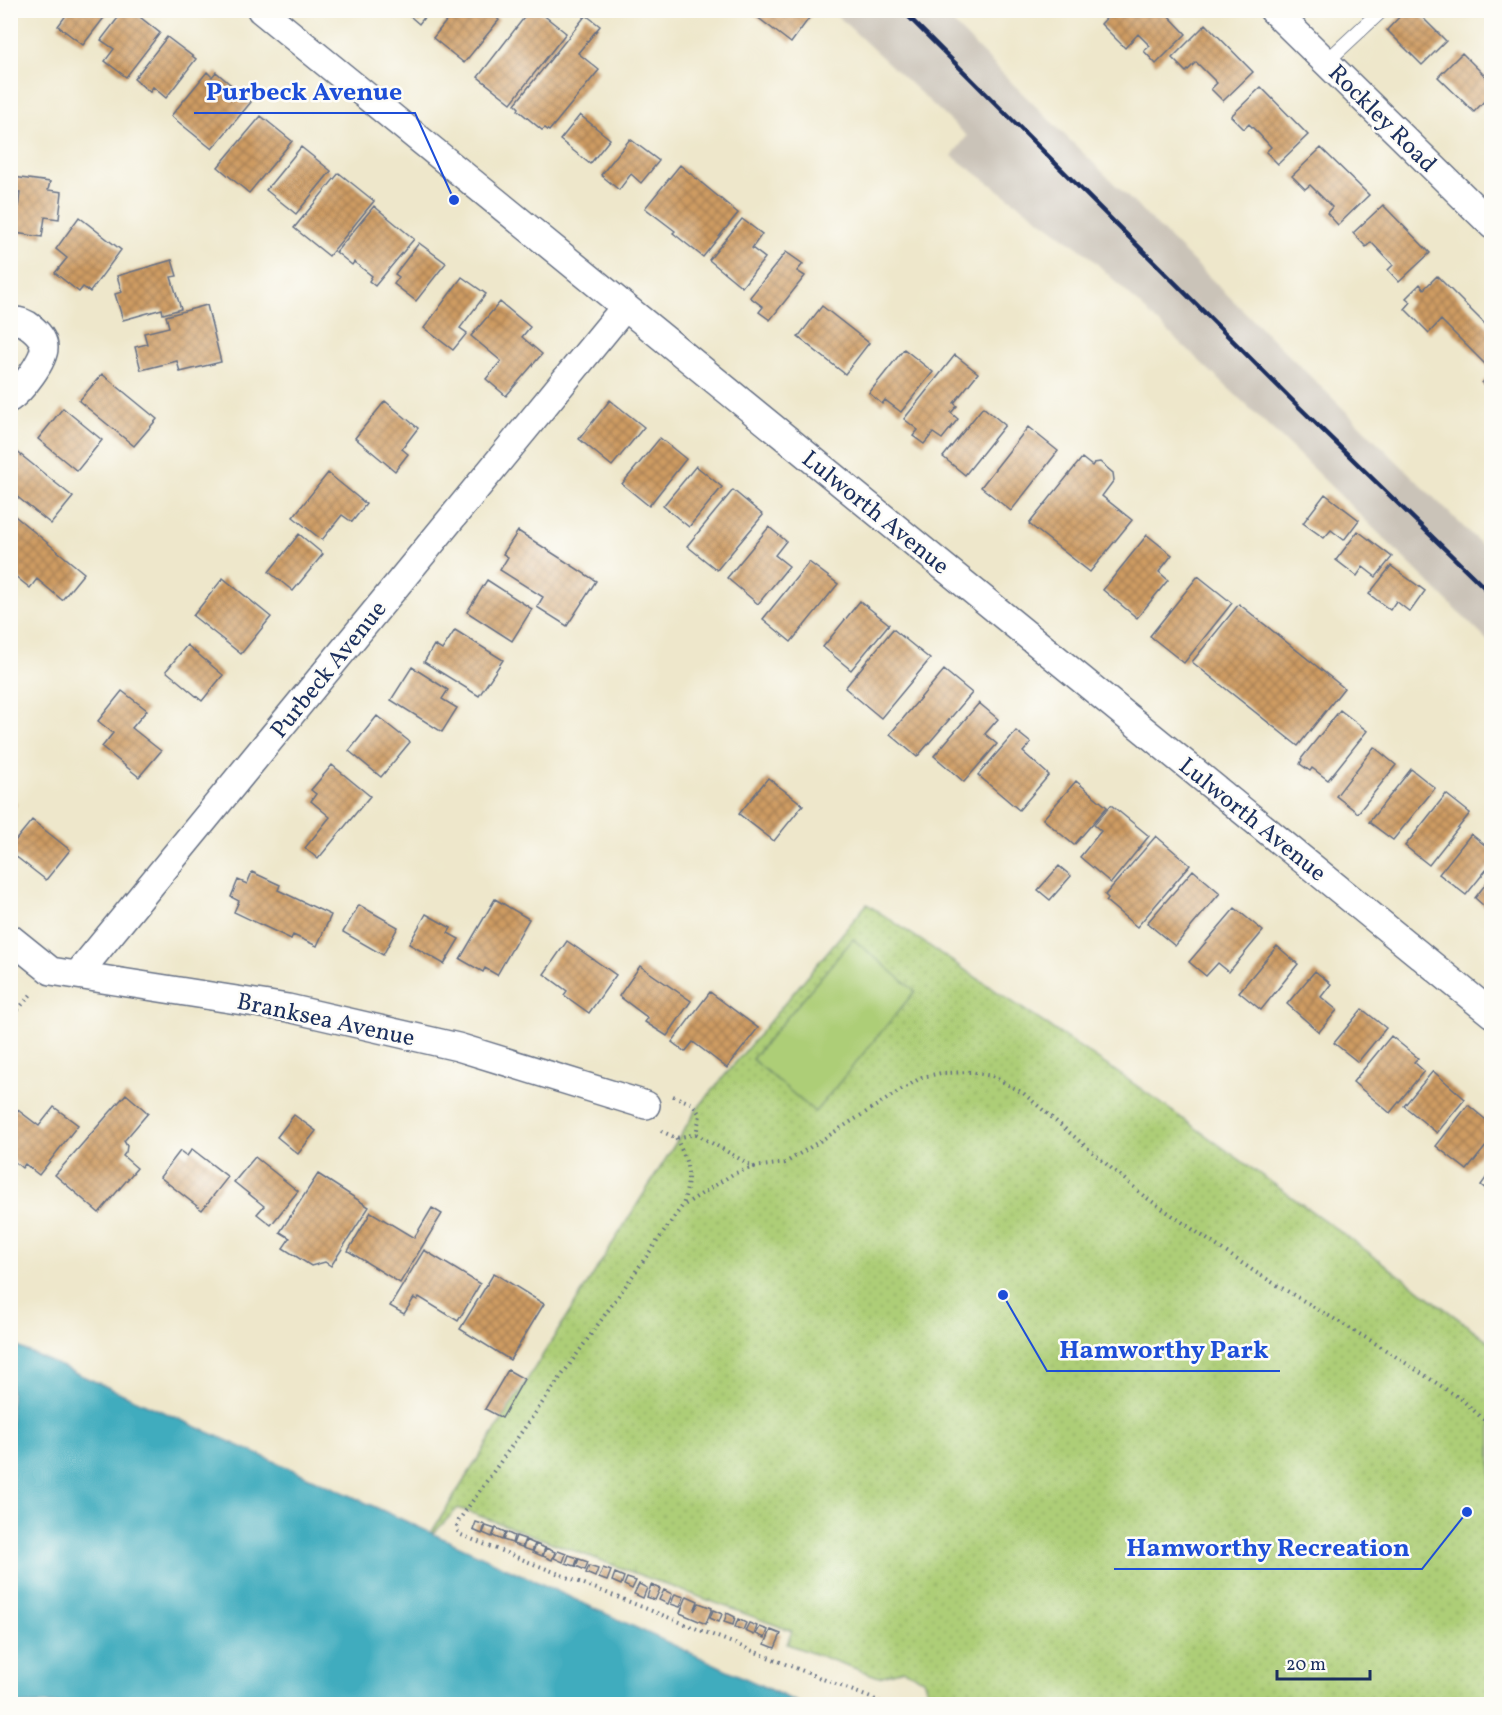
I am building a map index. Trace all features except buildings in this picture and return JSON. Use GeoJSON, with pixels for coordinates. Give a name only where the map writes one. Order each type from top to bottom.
{"type":"FeatureCollection","features":[{"type":"Feature","properties":{"kind":"street","name":"Lulworth Avenue"},"geometry":{"type":"LineString","coordinates":[[261,10],[1491,1014]]}},
{"type":"Feature","properties":{"kind":"street","name":"Rockley Road"},"geometry":{"type":"LineString","coordinates":[[1274,10],[1491,225]]}},
{"type":"Feature","properties":{"kind":"street","name":"Purbeck Avenue"},"geometry":{"type":"LineString","coordinates":[[77,975],[625,307]]}},
{"type":"Feature","properties":{"kind":"street"},"geometry":{"type":"LineString","coordinates":[[10,321],[15,320],[29,325],[39,335],[44,348],[30,376],[10,398]]}},
{"type":"Feature","properties":{"kind":"street","name":"Branksea Avenue"},"geometry":{"type":"LineString","coordinates":[[10,938],[51,971],[288,1008],[435,1041],[646,1106]]}},
{"type":"Feature","properties":{"kind":"lane"},"geometry":{"type":"LineString","coordinates":[[1326,63],[1383,10]]}},
{"type":"Feature","properties":{"kind":"path"},"geometry":{"type":"LineString","coordinates":[[683,1205],[733,1174],[754,1167],[784,1163],[922,1077],[941,1073],[971,1072],[992,1076],[1023,1093],[1144,1196],[1255,1272],[1378,1345],[1461,1399],[1491,1427]]}},
{"type":"Feature","properties":{"kind":"path"},"geometry":{"type":"LineString","coordinates":[[646,1106],[667,1093],[693,1104],[700,1115],[696,1134]]}},
{"type":"Feature","properties":{"kind":"path"},"geometry":{"type":"LineString","coordinates":[[754,1167],[696,1134],[676,1138],[687,1159],[689,1181],[683,1205],[459,1520],[456,1530],[460,1535],[886,1704]]}},
{"type":"Feature","properties":{"kind":"shaded area"},"geometry":{"type":"Polygon","coordinates":[[[832,11],[941,11],[1491,554],[1491,644],[1290,446],[1087,254],[952,156],[967,136],[832,11]]]}},
{"type":"Feature","properties":{"kind":"green space"},"geometry":{"type":"Polygon","coordinates":[[[867,904],[1130,1081],[1491,1343],[1491,1704],[969,1704],[949,1694],[943,1704],[931,1702],[923,1679],[903,1670],[879,1677],[787,1644],[792,1631],[458,1508],[426,1541],[697,1109],[867,904]]]}},
{"type":"Feature","properties":{"kind":"green space"},"geometry":{"type":"Polygon","coordinates":[[[853,939],[915,991],[815,1112],[752,1059],[853,939]]]}},
{"type":"Feature","properties":{"kind":"water"},"geometry":{"type":"Polygon","coordinates":[[[11,1344],[347,1494],[801,1704],[11,1704],[11,1344]]]}},
{"type":"Feature","properties":{"kind":"railway"},"geometry":{"type":"LineString","coordinates":[[902,10],[1297,405],[1492,595]]}},
{"type":"Feature","properties":{"kind":"place","name":"Purbeck Avenue"},"geometry":{"type":"Point","coordinates":[454,200]}},
{"type":"Feature","properties":{"kind":"place","name":"Hamworthy Park"},"geometry":{"type":"Point","coordinates":[1003,1295]}},
{"type":"Feature","properties":{"kind":"place","name":"Hamworthy Recreation"},"geometry":{"type":"Point","coordinates":[1467,1512]}}]}
